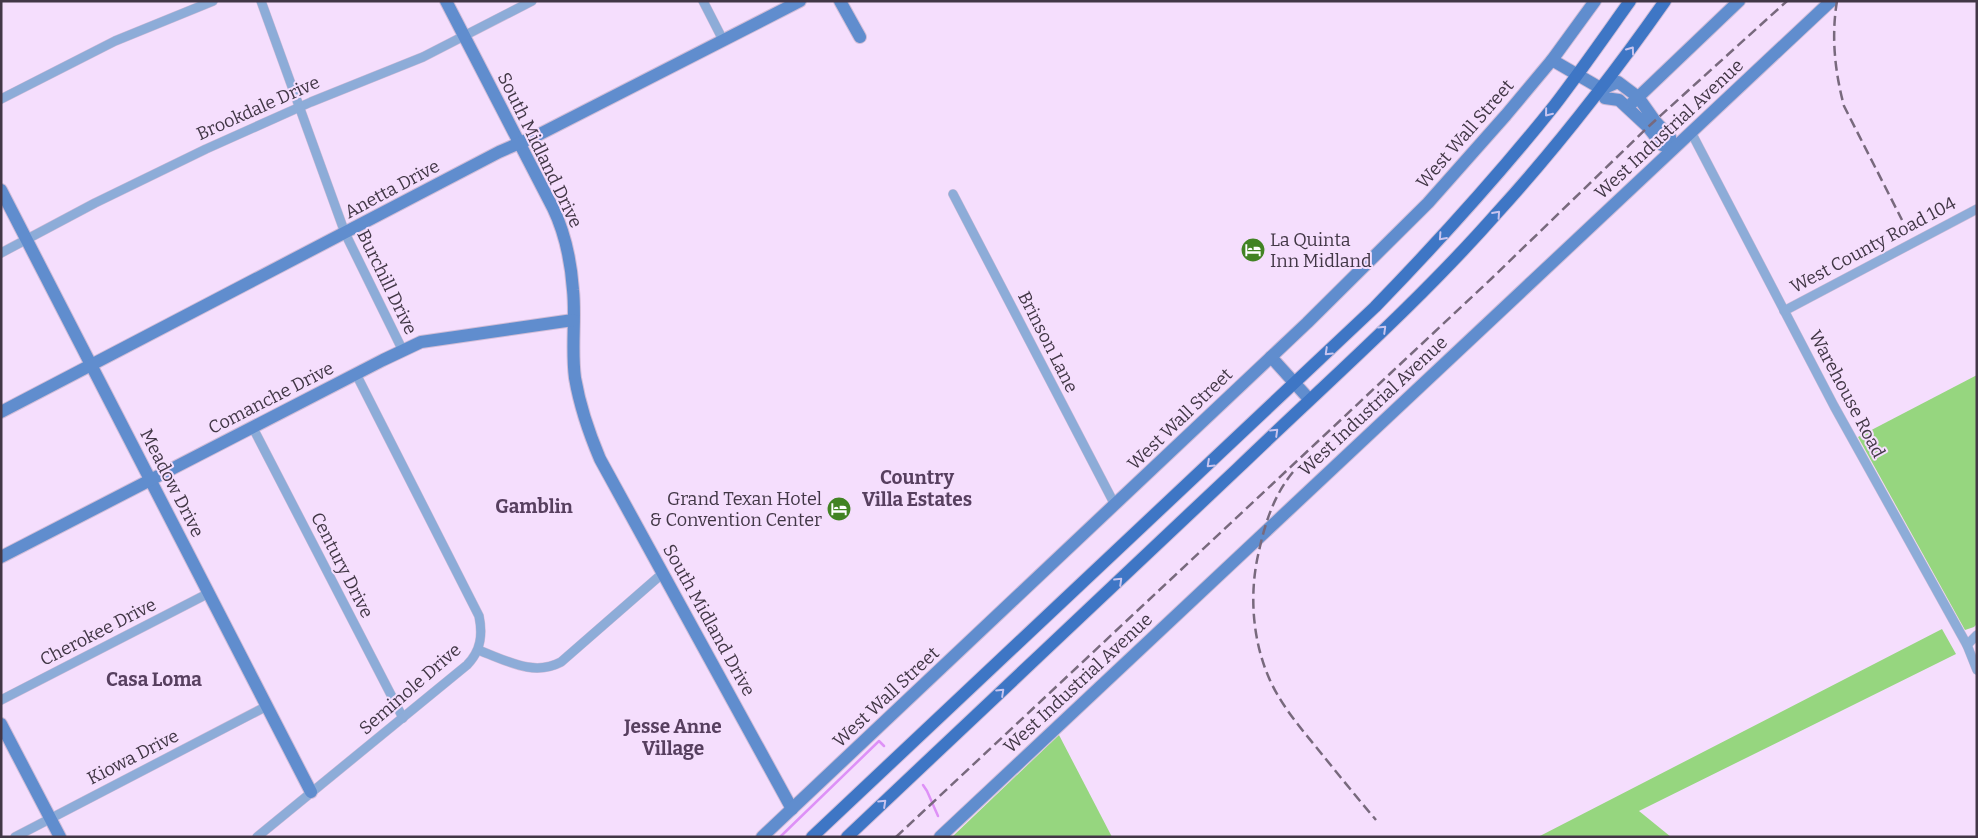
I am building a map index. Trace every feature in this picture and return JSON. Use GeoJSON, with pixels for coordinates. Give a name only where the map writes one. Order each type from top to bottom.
{"type":"FeatureCollection","features":[{"type":"Feature","properties":{"kind":"main road"},"geometry":{"type":"LineString","coordinates":[[812,837],[1296,384],[1375,307],[1440,240],[1505,166],[1578,75],[1630,1]]}},
{"type":"Feature","properties":{"kind":"main road"},"geometry":{"type":"LineString","coordinates":[[847,837],[1429,285],[1478,234],[1602,89],[1665,1]]}},
{"type":"Feature","properties":{"kind":"street"},"geometry":{"type":"LineString","coordinates":[[1,98],[116,42],[212,1]]}},
{"type":"Feature","properties":{"kind":"street","name":"Burchill Drive"},"geometry":{"type":"LineString","coordinates":[[261,1],[345,233],[403,351]]}},
{"type":"Feature","properties":{"kind":"street","name":"South Midland Drive"},"geometry":{"type":"LineString","coordinates":[[446,1],[556,215],[565,240],[572,274],[575,378],[580,405],[600,459],[792,809]]}},
{"type":"Feature","properties":{"kind":"street","name":"Brookdale Drive"},"geometry":{"type":"LineString","coordinates":[[1,253],[150,175],[299,107],[423,57],[532,1]]}},
{"type":"Feature","properties":{"kind":"street"},"geometry":{"type":"LineString","coordinates":[[703,1],[723,40]]}},
{"type":"Feature","properties":{"kind":"street","name":"Anetta Drive"},"geometry":{"type":"LineString","coordinates":[[1,412],[499,152],[800,1]]}},
{"type":"Feature","properties":{"kind":"street"},"geometry":{"type":"LineString","coordinates":[[840,1],[860,36]]}},
{"type":"Feature","properties":{"kind":"street","name":"West Wall Street"},"geometry":{"type":"LineString","coordinates":[[762,837],[1271,357],[1428,203],[1506,116],[1552,60],[1595,1]]}},
{"type":"Feature","properties":{"kind":"street"},"geometry":{"type":"LineString","coordinates":[[1627,108],[1738,1]]}},
{"type":"Feature","properties":{"kind":"street","name":"West Industrial Avenue"},"geometry":{"type":"LineString","coordinates":[[940,837],[1831,1]]}},
{"type":"Feature","properties":{"kind":"street"},"geometry":{"type":"LineString","coordinates":[[1552,60],[1602,89],[1605,98],[1618,100],[1648,127],[1662,145],[1672,149]]}},
{"type":"Feature","properties":{"kind":"street"},"geometry":{"type":"LineString","coordinates":[[1602,89],[1618,82],[1638,97],[1654,121],[1670,137],[1672,149]]}},
{"type":"Feature","properties":{"kind":"street","name":"Warehouse Road"},"geometry":{"type":"LineString","coordinates":[[1691,132],[1839,415],[1967,645],[1977,670]]}},
{"type":"Feature","properties":{"kind":"street","name":"Meadow Drive"},"geometry":{"type":"LineString","coordinates":[[1,190],[311,792]]}},
{"type":"Feature","properties":{"kind":"street","name":"Brinson Lane"},"geometry":{"type":"LineString","coordinates":[[953,194],[1115,505]]}},
{"type":"Feature","properties":{"kind":"street","name":"West County Road 104"},"geometry":{"type":"LineString","coordinates":[[1784,310],[1977,209]]}},
{"type":"Feature","properties":{"kind":"street","name":"Comanche Drive"},"geometry":{"type":"LineString","coordinates":[[1,557],[421,342],[573,320]]}},
{"type":"Feature","properties":{"kind":"street"},"geometry":{"type":"LineString","coordinates":[[1271,357],[1310,399]]}},
{"type":"Feature","properties":{"kind":"street"},"geometry":{"type":"LineString","coordinates":[[356,374],[479,616],[482,634],[478,650]]}},
{"type":"Feature","properties":{"kind":"street","name":"Century Drive"},"geometry":{"type":"LineString","coordinates":[[253,428],[403,718]]}},
{"type":"Feature","properties":{"kind":"street","name":"Seminole Drive"},"geometry":{"type":"LineString","coordinates":[[257,837],[467,665],[478,650],[532,669],[551,668],[561,662],[663,573]]}},
{"type":"Feature","properties":{"kind":"street","name":"Cherokee Drive"},"geometry":{"type":"LineString","coordinates":[[1,700],[209,593]]}},
{"type":"Feature","properties":{"kind":"street"},"geometry":{"type":"LineString","coordinates":[[1967,645],[1977,635]]}},
{"type":"Feature","properties":{"kind":"street","name":"Kiowa Drive"},"geometry":{"type":"LineString","coordinates":[[15,837],[267,706]]}},
{"type":"Feature","properties":{"kind":"street"},"geometry":{"type":"LineString","coordinates":[[1,724],[60,837]]}},
{"type":"Feature","properties":{"kind":"green space"},"geometry":{"type":"Polygon","coordinates":[[[1977,375],[1977,624],[1965,630],[1858,437],[1977,375]]]}},
{"type":"Feature","properties":{"kind":"green space"},"geometry":{"type":"Polygon","coordinates":[[[1942,629],[1956,654],[1639,811],[1671,837],[1538,837],[1942,629]]]}},
{"type":"Feature","properties":{"kind":"green space"},"geometry":{"type":"Polygon","coordinates":[[[1059,735],[1112,837],[952,837],[1059,735]]]}},
{"type":"Feature","properties":{"kind":"waterway"},"geometry":{"type":"LineString","coordinates":[[780,837],[879,741],[884,746]]}},
{"type":"Feature","properties":{"kind":"waterway"},"geometry":{"type":"LineString","coordinates":[[923,785],[938,816]]}},
{"type":"Feature","properties":{"kind":"railway"},"geometry":{"type":"LineString","coordinates":[[896,837],[1491,279],[1648,127],[1787,1]]}},
{"type":"Feature","properties":{"kind":"railway"},"geometry":{"type":"LineString","coordinates":[[1837,1],[1834,41],[1838,80],[1844,106],[1902,220]]}},
{"type":"Feature","properties":{"kind":"railway"},"geometry":{"type":"LineString","coordinates":[[1293,472],[1275,500],[1264,530],[1259,551],[1253,599],[1259,647],[1269,678],[1287,710],[1376,820]]}},
{"type":"Feature","properties":{"kind":"place","name":"La Quinta Inn Midland"},"geometry":{"type":"Point","coordinates":[1253,250]}},
{"type":"Feature","properties":{"kind":"place","name":"Grand Texan Hotel & Convention Center"},"geometry":{"type":"Point","coordinates":[839,509]}},
{"type":"Feature","properties":{"kind":"district","name":"Country Villa Estates"},"geometry":{"type":"Point","coordinates":[917,488]}},
{"type":"Feature","properties":{"kind":"district","name":"Gamblin"},"geometry":{"type":"Point","coordinates":[534,506]}},
{"type":"Feature","properties":{"kind":"district","name":"Casa Loma"},"geometry":{"type":"Point","coordinates":[154,679]}},
{"type":"Feature","properties":{"kind":"district","name":"Jesse Anne Village"},"geometry":{"type":"Point","coordinates":[673,737]}}]}
